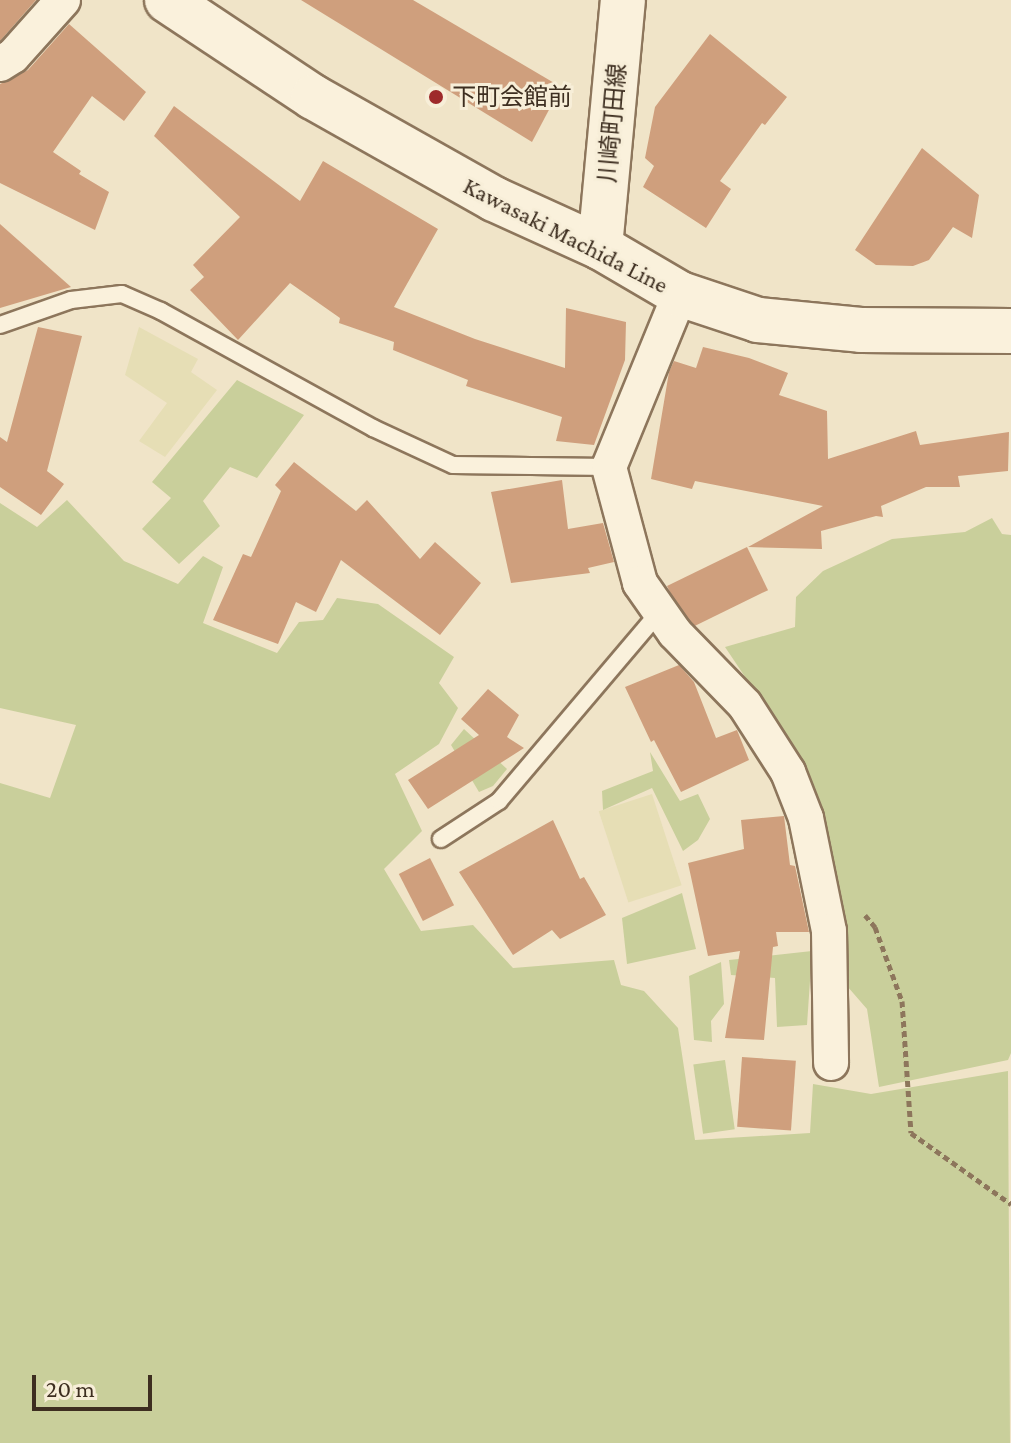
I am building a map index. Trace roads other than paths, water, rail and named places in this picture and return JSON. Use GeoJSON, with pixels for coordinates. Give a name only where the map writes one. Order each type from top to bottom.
{"type":"FeatureCollection","features":[{"type":"Feature","properties":{"kind":"main road","name":"Kawasaki Machida Line"},"geometry":{"type":"LineString","coordinates":[[167,0],[313,97],[494,199],[600,247],[680,294],[758,320],[861,330],[1011,331]]}},
{"type":"Feature","properties":{"kind":"main road","name":"川崎町田線"},"geometry":{"type":"LineString","coordinates":[[600,247],[623,0]]}},
{"type":"Feature","properties":{"kind":"street"},"geometry":{"type":"LineString","coordinates":[[0,64],[13,56],[63,0]]}},
{"type":"Feature","properties":{"kind":"street"},"geometry":{"type":"LineString","coordinates":[[680,294],[609,467],[640,583],[675,633],[745,705],[788,772],[806,818],[817,860],[829,931],[831,1063]]}},
{"type":"Feature","properties":{"kind":"lane"},"geometry":{"type":"LineString","coordinates":[[0,325],[71,300],[122,294],[161,311],[373,428],[453,465],[609,467]]}},
{"type":"Feature","properties":{"kind":"lane"},"geometry":{"type":"LineString","coordinates":[[441,839],[499,801],[660,611]]}},
{"type":"Feature","properties":{"kind":"place","name":"下町会館前"},"geometry":{"type":"Point","coordinates":[436,97]}}]}
